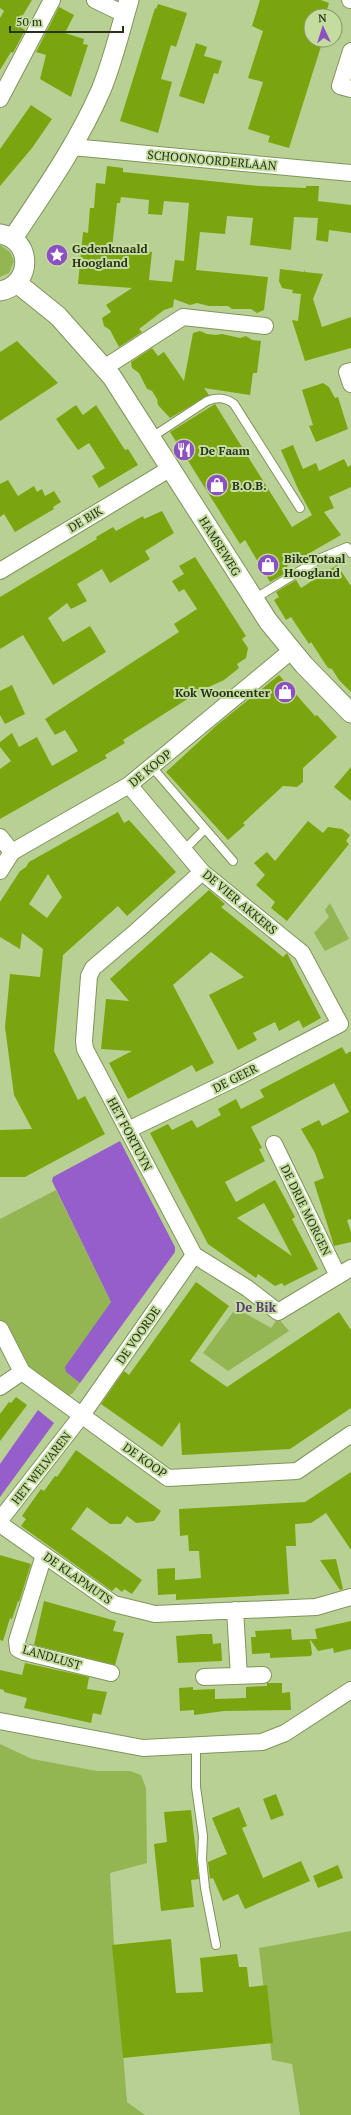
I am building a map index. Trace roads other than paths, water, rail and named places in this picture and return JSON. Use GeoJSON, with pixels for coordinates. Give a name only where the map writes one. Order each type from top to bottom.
{"type":"FeatureCollection","features":[{"type":"Feature","properties":{"kind":"street"},"geometry":{"type":"LineString","coordinates":[[0,99],[52,0]]}},
{"type":"Feature","properties":{"kind":"street"},"geometry":{"type":"LineString","coordinates":[[0,291],[12,287],[17,283],[24,272],[26,260],[22,248],[6,236],[54,178],[72,147],[101,89],[127,7],[95,0]]}},
{"type":"Feature","properties":{"kind":"street"},"geometry":{"type":"LineString","coordinates":[[351,51],[340,86],[351,89]]}},
{"type":"Feature","properties":{"kind":"street","name":"SCHOONOORDERLAAN"},"geometry":{"type":"LineString","coordinates":[[72,147],[351,173]]}},
{"type":"Feature","properties":{"kind":"street","name":"HAMSEWEG"},"geometry":{"type":"LineString","coordinates":[[17,283],[58,316],[112,377],[152,437],[254,599],[291,651],[351,713]]}},
{"type":"Feature","properties":{"kind":"street"},"geometry":{"type":"LineString","coordinates":[[104,368],[183,317],[265,326]]}},
{"type":"Feature","properties":{"kind":"street"},"geometry":{"type":"LineString","coordinates":[[351,371],[347,372],[351,384]]}},
{"type":"Feature","properties":{"kind":"street","name":"DE BIK"},"geometry":{"type":"LineString","coordinates":[[0,571],[171,468]]}},
{"type":"Feature","properties":{"kind":"street","name":"DE KOOP"},"geometry":{"type":"LineString","coordinates":[[0,871],[12,852],[129,785],[291,651]]}},
{"type":"Feature","properties":{"kind":"street","name":"DE VIER AKKERS"},"geometry":{"type":"LineString","coordinates":[[129,785],[202,872],[302,953],[340,1024]]}},
{"type":"Feature","properties":{"kind":"street"},"geometry":{"type":"LineString","coordinates":[[0,837],[12,852]]}},
{"type":"Feature","properties":{"kind":"street","name":"HET FORTUYN"},"geometry":{"type":"LineString","coordinates":[[194,1255],[85,1049],[84,1041],[89,976],[93,968],[202,872]]}},
{"type":"Feature","properties":{"kind":"street","name":"DE GEER"},"geometry":{"type":"LineString","coordinates":[[128,1130],[236,1078],[340,1024]]}},
{"type":"Feature","properties":{"kind":"street","name":"DE DRIE MORGEN"},"geometry":{"type":"LineString","coordinates":[[274,1144],[345,1272]]}},
{"type":"Feature","properties":{"kind":"street"},"geometry":{"type":"LineString","coordinates":[[194,1255],[247,1288],[278,1312],[345,1272]]}},
{"type":"Feature","properties":{"kind":"street","name":"DE VOORDE"},"geometry":{"type":"LineString","coordinates":[[82,1415],[194,1255]]}},
{"type":"Feature","properties":{"kind":"street","name":"DE KOOP"},"geometry":{"type":"LineString","coordinates":[[0,1329],[22,1372],[168,1478],[296,1471],[351,1434]]}},
{"type":"Feature","properties":{"kind":"street"},"geometry":{"type":"LineString","coordinates":[[0,1387],[22,1372]]}},
{"type":"Feature","properties":{"kind":"street","name":"HET WELVAREN"},"geometry":{"type":"LineString","coordinates":[[0,1520],[82,1415]]}},
{"type":"Feature","properties":{"kind":"street","name":"DE KLAPMUTS"},"geometry":{"type":"LineString","coordinates":[[0,1524],[114,1604],[155,1614],[316,1607],[351,1597]]}},
{"type":"Feature","properties":{"kind":"street","name":"LANDLUST"},"geometry":{"type":"LineString","coordinates":[[44,1555],[17,1641],[18,1649],[111,1673]]}},
{"type":"Feature","properties":{"kind":"street"},"geometry":{"type":"LineString","coordinates":[[235,1610],[240,1676]]}},
{"type":"Feature","properties":{"kind":"street"},"geometry":{"type":"LineString","coordinates":[[204,1677],[263,1675]]}},
{"type":"Feature","properties":{"kind":"street"},"geometry":{"type":"LineString","coordinates":[[0,1721],[143,1748],[262,1742],[273,1739],[351,1690]]}},
{"type":"Feature","properties":{"kind":"lane"},"geometry":{"type":"LineString","coordinates":[[152,437],[207,401],[214,398],[228,399],[234,404],[300,508]]}},
{"type":"Feature","properties":{"kind":"lane"},"geometry":{"type":"LineString","coordinates":[[254,599],[321,558],[347,547],[351,553]]}},
{"type":"Feature","properties":{"kind":"lane"},"geometry":{"type":"LineString","coordinates":[[152,766],[233,861]]}},
{"type":"Feature","properties":{"kind":"lane"},"geometry":{"type":"LineString","coordinates":[[184,850],[205,829]]}},
{"type":"Feature","properties":{"kind":"lane"},"geometry":{"type":"LineString","coordinates":[[196,1746],[196,1787],[203,1836],[202,1859],[205,1888],[216,1945]]}},
{"type":"Feature","properties":{"kind":"place","name":"Gedenknaald Hoogland"},"geometry":{"type":"Point","coordinates":[57,255]}},
{"type":"Feature","properties":{"kind":"place","name":"De Faam"},"geometry":{"type":"Point","coordinates":[184,450]}},
{"type":"Feature","properties":{"kind":"place","name":"B.O.B."},"geometry":{"type":"Point","coordinates":[217,485]}},
{"type":"Feature","properties":{"kind":"place","name":"BikeTotaal Hoogland"},"geometry":{"type":"Point","coordinates":[268,565]}},
{"type":"Feature","properties":{"kind":"place","name":"Kok Wooncenter"},"geometry":{"type":"Point","coordinates":[285,692]}},
{"type":"Feature","properties":{"kind":"district","name":"De Bik"},"geometry":{"type":"Point","coordinates":[256,1307]}}]}
